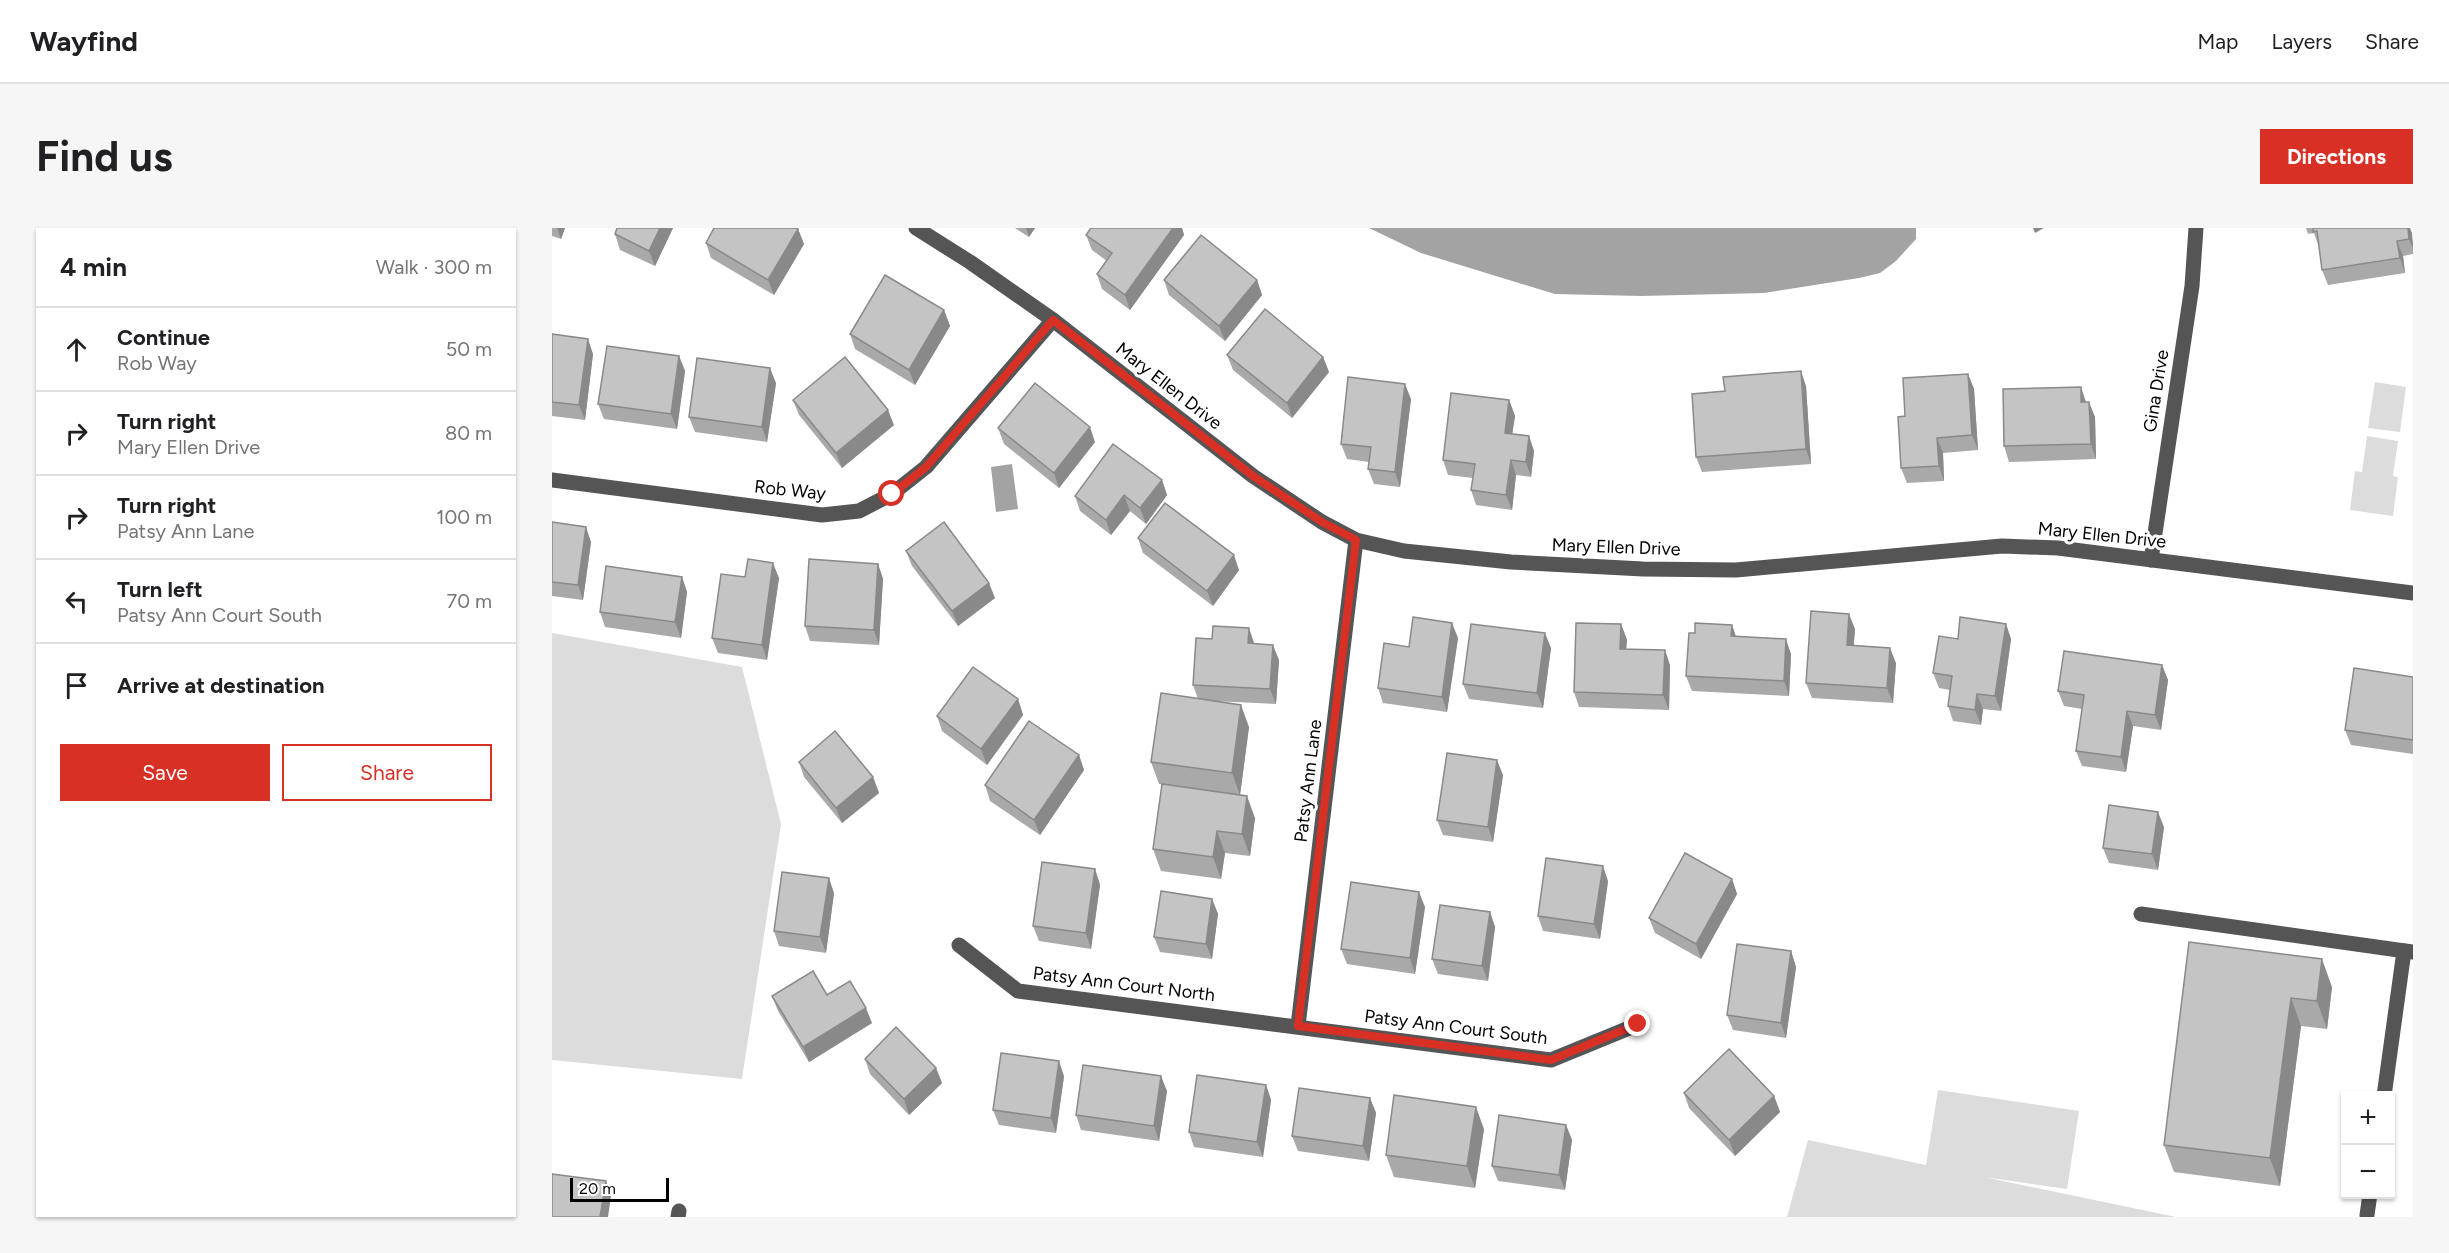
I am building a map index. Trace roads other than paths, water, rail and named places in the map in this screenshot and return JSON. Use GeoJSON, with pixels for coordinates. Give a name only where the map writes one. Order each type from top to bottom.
{"type":"FeatureCollection","features":[{"type":"Feature","properties":{"kind":"street","name":"Mary Ellen Drive"},"geometry":{"type":"LineString","coordinates":[[916,228],[970,262],[1053,320],[1253,476],[1322,522],[1356,540],[1404,551],[1511,562],[1654,569],[1736,570],[2002,546],[2058,548],[2413,593]]}},
{"type":"Feature","properties":{"kind":"street","name":"Gina Drive"},"geometry":{"type":"LineString","coordinates":[[2151,560],[2192,286],[2196,228]]}},
{"type":"Feature","properties":{"kind":"street","name":"Rob Way"},"geometry":{"type":"LineString","coordinates":[[552,480],[822,515],[859,511],[892,494],[926,467],[1053,320]]}},
{"type":"Feature","properties":{"kind":"street","name":"Patsy Ann Lane"},"geometry":{"type":"LineString","coordinates":[[1298,1026],[1356,540]]}},
{"type":"Feature","properties":{"kind":"street"},"geometry":{"type":"LineString","coordinates":[[2141,914],[2409,952],[2385,1091]]}},
{"type":"Feature","properties":{"kind":"street","name":"Patsy Ann Court North"},"geometry":{"type":"LineString","coordinates":[[959,945],[1018,991],[1298,1026]]}},
{"type":"Feature","properties":{"kind":"street","name":"Patsy Ann Court South"},"geometry":{"type":"LineString","coordinates":[[1298,1026],[1551,1060],[1638,1024]]}},
{"type":"Feature","properties":{"kind":"street"},"geometry":{"type":"LineString","coordinates":[[2367,1215],[2369,1199]]}}]}
